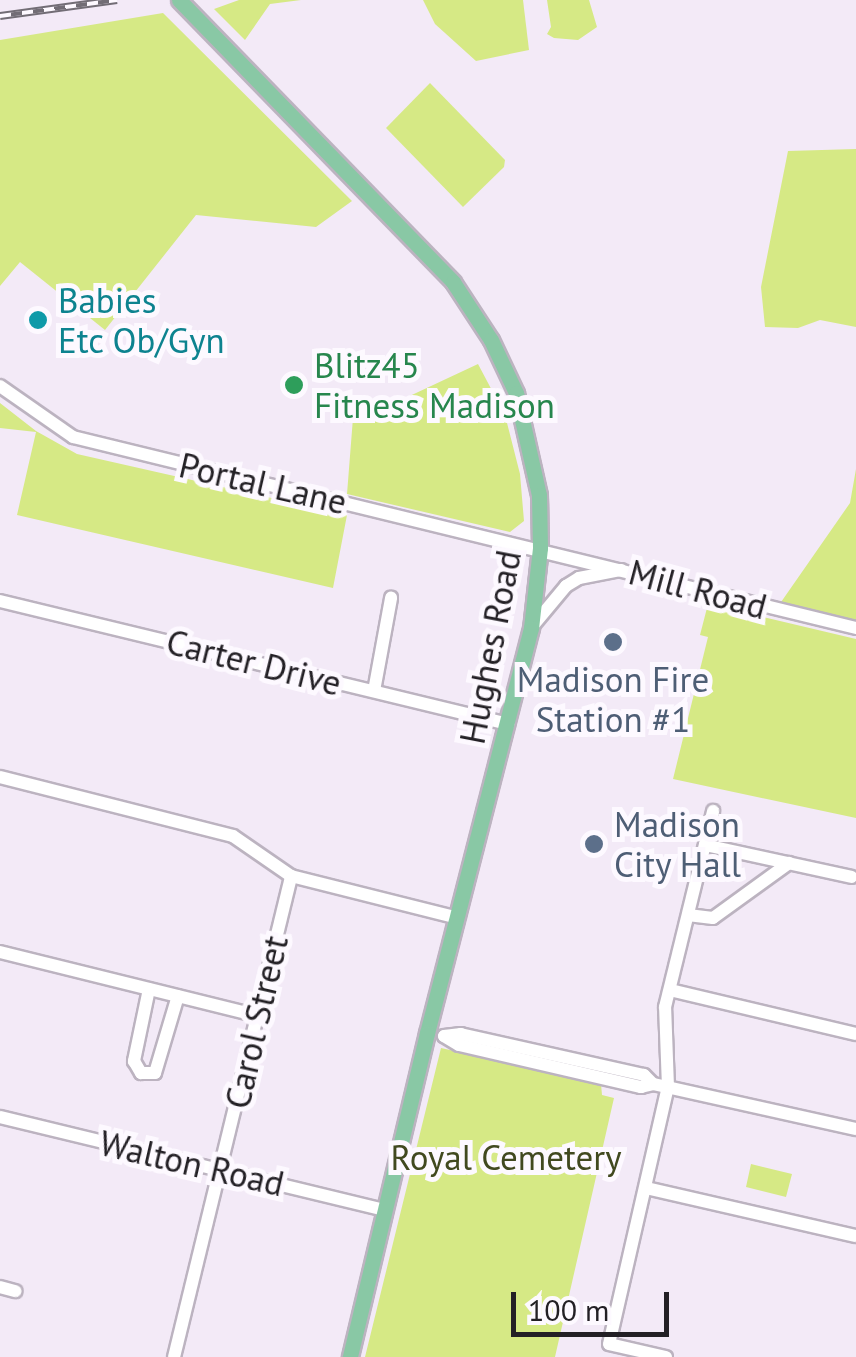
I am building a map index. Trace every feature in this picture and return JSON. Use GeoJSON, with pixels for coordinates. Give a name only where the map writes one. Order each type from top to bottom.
{"type":"FeatureCollection","features":[{"type":"Feature","properties":{"kind":"main road","name":"Hughes Road"},"geometry":{"type":"LineString","coordinates":[[179,0],[424,249],[463,296],[502,359],[528,432],[539,495],[540,548],[531,628],[426,1033],[350,1357]]}},
{"type":"Feature","properties":{"kind":"street","name":"Portal Lane"},"geometry":{"type":"LineString","coordinates":[[0,386],[73,437],[540,548]]}},
{"type":"Feature","properties":{"kind":"street","name":"Mill Road"},"geometry":{"type":"LineString","coordinates":[[540,548],[856,628]]}},
{"type":"Feature","properties":{"kind":"street"},"geometry":{"type":"LineString","coordinates":[[531,628],[566,586],[580,578],[626,569]]}},
{"type":"Feature","properties":{"kind":"street"},"geometry":{"type":"LineString","coordinates":[[374,692],[392,598]]}},
{"type":"Feature","properties":{"kind":"street","name":"Carter Drive"},"geometry":{"type":"LineString","coordinates":[[0,601],[508,724]]}},
{"type":"Feature","properties":{"kind":"street"},"geometry":{"type":"LineString","coordinates":[[0,777],[233,836],[291,876],[458,918]]}},
{"type":"Feature","properties":{"kind":"street"},"geometry":{"type":"LineString","coordinates":[[666,1357],[610,1344],[646,1188],[661,1086],[665,1008],[713,812]]}},
{"type":"Feature","properties":{"kind":"street"},"geometry":{"type":"LineString","coordinates":[[705,845],[852,878]]}},
{"type":"Feature","properties":{"kind":"street"},"geometry":{"type":"LineString","coordinates":[[688,914],[713,918],[788,863]]}},
{"type":"Feature","properties":{"kind":"street","name":"Carol Street"},"geometry":{"type":"LineString","coordinates":[[174,1357],[291,876]]}},
{"type":"Feature","properties":{"kind":"street"},"geometry":{"type":"LineString","coordinates":[[0,952],[258,1016]]}},
{"type":"Feature","properties":{"kind":"street"},"geometry":{"type":"LineString","coordinates":[[150,989],[134,1061],[140,1073],[155,1073],[178,996]]}},
{"type":"Feature","properties":{"kind":"street"},"geometry":{"type":"LineString","coordinates":[[670,990],[856,1034]]}},
{"type":"Feature","properties":{"kind":"street"},"geometry":{"type":"LineString","coordinates":[[426,1033],[461,1034],[572,1065],[644,1076],[661,1086],[856,1129]]}},
{"type":"Feature","properties":{"kind":"street","name":"Walton Road"},"geometry":{"type":"LineString","coordinates":[[0,1118],[384,1210]]}},
{"type":"Feature","properties":{"kind":"street"},"geometry":{"type":"LineString","coordinates":[[646,1188],[856,1236]]}},
{"type":"Feature","properties":{"kind":"street"},"geometry":{"type":"LineString","coordinates":[[0,1287],[15,1291]]}},
{"type":"Feature","properties":{"kind":"green space"},"geometry":{"type":"Polygon","coordinates":[[[239,0],[301,0],[270,4],[245,40],[214,9],[239,0]]]}},
{"type":"Feature","properties":{"kind":"green space"},"geometry":{"type":"Polygon","coordinates":[[[423,0],[523,0],[529,50],[476,61],[435,24],[423,0]]]}},
{"type":"Feature","properties":{"kind":"green space"},"geometry":{"type":"Polygon","coordinates":[[[547,0],[589,0],[597,27],[578,40],[554,38],[547,34],[551,27],[547,0]]]}},
{"type":"Feature","properties":{"kind":"green space"},"geometry":{"type":"Polygon","coordinates":[[[163,13],[352,201],[316,227],[196,215],[105,330],[20,262],[0,286],[0,40],[163,13]]]}},
{"type":"Feature","properties":{"kind":"green space"},"geometry":{"type":"Polygon","coordinates":[[[430,83],[505,160],[504,167],[463,207],[386,128],[430,83]]]}},
{"type":"Feature","properties":{"kind":"green space"},"geometry":{"type":"Polygon","coordinates":[[[856,149],[856,327],[820,320],[798,328],[765,327],[761,287],[788,151],[856,149]]]}},
{"type":"Feature","properties":{"kind":"green space"},"geometry":{"type":"Polygon","coordinates":[[[478,364],[505,415],[520,474],[524,521],[510,532],[347,494],[354,405],[384,408],[478,364]]]}},
{"type":"Feature","properties":{"kind":"green space"},"geometry":{"type":"Polygon","coordinates":[[[0,403],[36,431],[77,454],[347,515],[333,588],[17,515],[36,432],[0,428],[0,403]]]}},
{"type":"Feature","properties":{"kind":"green space"},"geometry":{"type":"Polygon","coordinates":[[[856,469],[856,621],[779,605],[850,503],[856,469]]]}},
{"type":"Feature","properties":{"kind":"green space"},"geometry":{"type":"Polygon","coordinates":[[[708,604],[856,639],[856,818],[673,779],[708,637],[700,635],[708,604]]]}},
{"type":"Feature","properties":{"kind":"green space","name":"Royal Cemetery"},"geometry":{"type":"Polygon","coordinates":[[[441,1048],[601,1084],[602,1095],[614,1098],[555,1357],[365,1357],[441,1048]]]}},
{"type":"Feature","properties":{"kind":"green space"},"geometry":{"type":"Polygon","coordinates":[[[751,1164],[792,1174],[786,1197],[746,1187],[751,1164]]]}},
{"type":"Feature","properties":{"kind":"railway"},"geometry":{"type":"LineString","coordinates":[[0,16],[117,0]]}},
{"type":"Feature","properties":{"kind":"place","name":"Babies Etc Ob/Gyn"},"geometry":{"type":"Point","coordinates":[38,320]}},
{"type":"Feature","properties":{"kind":"place","name":"Blitz45 Fitness Madison"},"geometry":{"type":"Point","coordinates":[294,385]}},
{"type":"Feature","properties":{"kind":"place","name":"Madison Fire Station #1"},"geometry":{"type":"Point","coordinates":[613,642]}},
{"type":"Feature","properties":{"kind":"place","name":"Madison City Hall"},"geometry":{"type":"Point","coordinates":[594,844]}}]}
